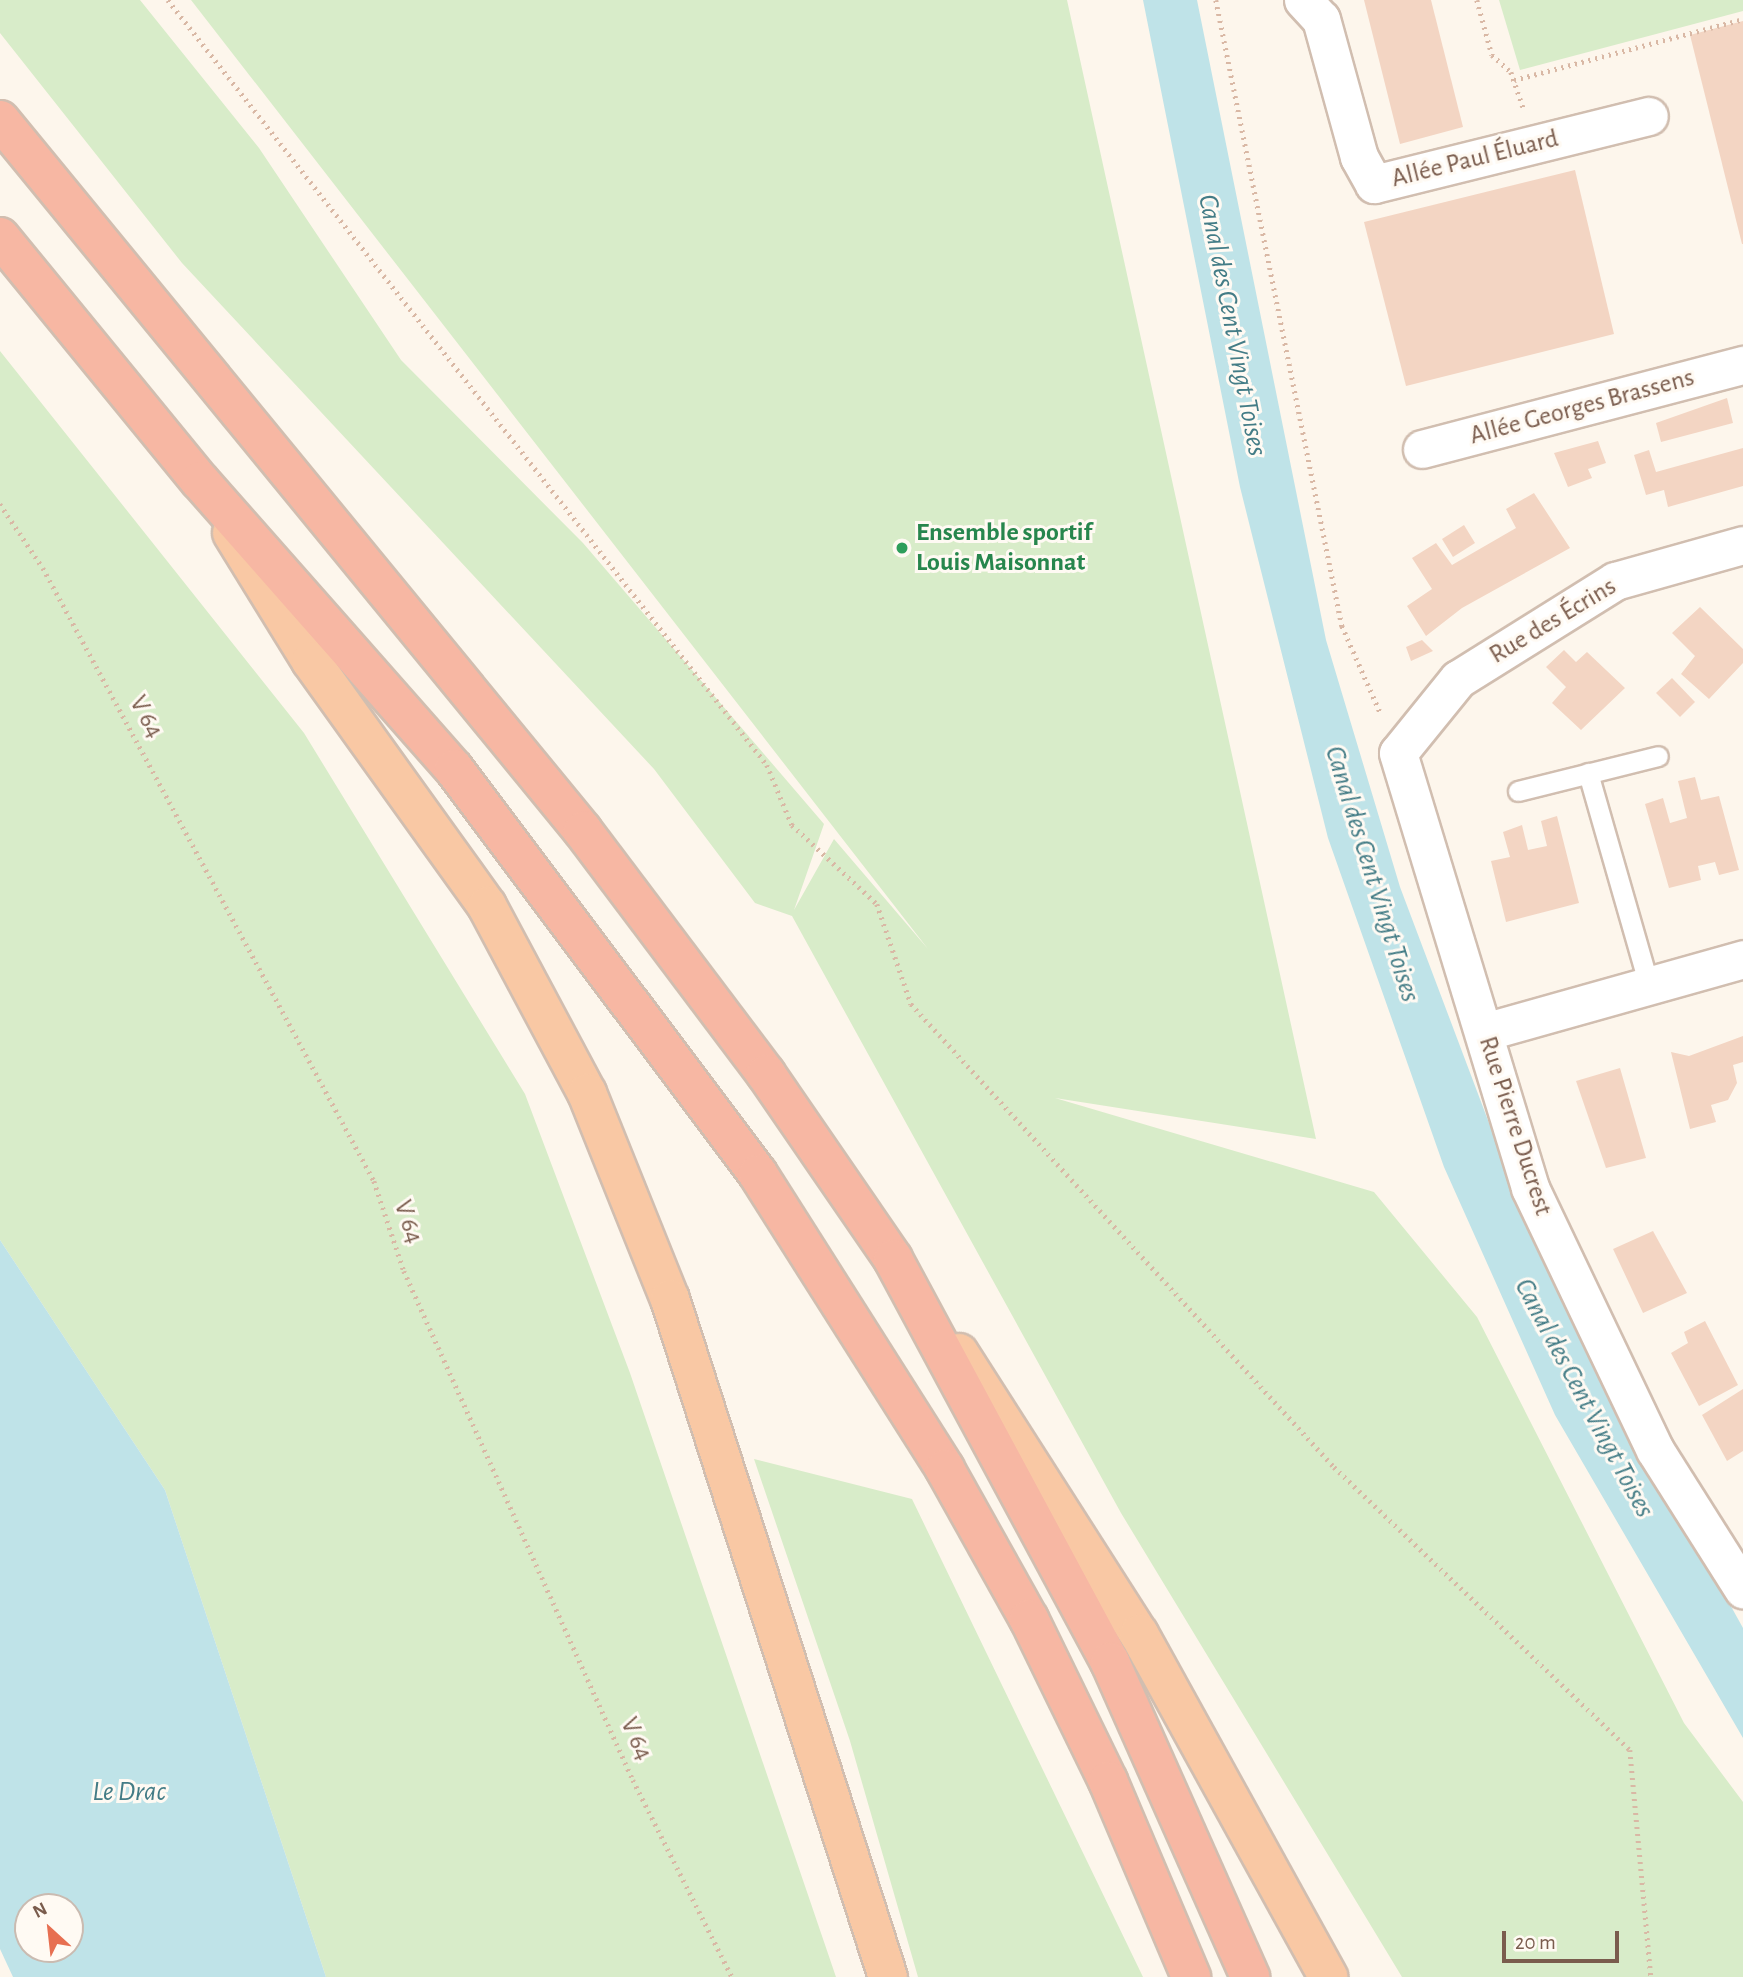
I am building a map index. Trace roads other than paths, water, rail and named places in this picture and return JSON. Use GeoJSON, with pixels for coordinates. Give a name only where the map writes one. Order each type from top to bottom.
{"type":"FeatureCollection","features":[{"type":"Feature","properties":{"kind":"highway"},"geometry":{"type":"LineString","coordinates":[[0,120],[583,831],[766,1074],[1017,1436],[1139,1634],[1328,1977]]}},
{"type":"Feature","properties":{"kind":"highway"},"geometry":{"type":"LineString","coordinates":[[0,237],[200,481],[454,769],[622,984],[846,1306],[1029,1619],[1108,1781],[1191,1977]]}},
{"type":"Feature","properties":{"kind":"highway"},"geometry":{"type":"LineString","coordinates":[[200,481],[312,661],[487,906],[587,1093],[670,1299],[888,1977]]}},
{"type":"Feature","properties":{"kind":"highway"},"geometry":{"type":"LineString","coordinates":[[893,1259],[1110,1662],[1250,1977]]}},
{"type":"Feature","properties":{"kind":"street","name":"Allée Paul Éluard"},"geometry":{"type":"LineString","coordinates":[[1303,0],[1321,19],[1359,157],[1374,184],[1649,116]]}},
{"type":"Feature","properties":{"kind":"street","name":"Allée Georges Brassens"},"geometry":{"type":"LineString","coordinates":[[1422,449],[1743,365]]}},
{"type":"Feature","properties":{"kind":"street","name":"Rue des Écrins"},"geometry":{"type":"LineString","coordinates":[[1398,753],[1458,679],[1615,581],[1743,545]]}},
{"type":"Feature","properties":{"kind":"street","name":"Rue Pierre Ducrest"},"geometry":{"type":"LineString","coordinates":[[1398,753],[1530,1188],[1655,1450],[1743,1589]]}},
{"type":"Feature","properties":{"kind":"street"},"geometry":{"type":"LineString","coordinates":[[1484,1032],[1648,982],[1743,960]]}},
{"type":"Feature","properties":{"kind":"lane"},"geometry":{"type":"LineString","coordinates":[[1518,791],[1658,756]]}},
{"type":"Feature","properties":{"kind":"lane"},"geometry":{"type":"LineString","coordinates":[[1588,773],[1648,982]]}},
{"type":"Feature","properties":{"kind":"water","name":"Canal des Cent Vingt Toises"},"geometry":{"type":"Polygon","coordinates":[[[1143,0],[1197,0],[1326,640],[1400,887],[1512,1184],[1637,1437],[1743,1628],[1743,1738],[1555,1415],[1444,1167],[1328,838],[1240,487],[1143,0]]]}},
{"type":"Feature","properties":{"kind":"water","name":"Le Drac"},"geometry":{"type":"Polygon","coordinates":[[[0,1240],[165,1490],[326,1977],[13,1977],[0,1949],[0,1240]]]}},
{"type":"Feature","properties":{"kind":"place","name":"Ensemble sportif Louis Maisonnat"},"geometry":{"type":"Point","coordinates":[902,548]}}]}
